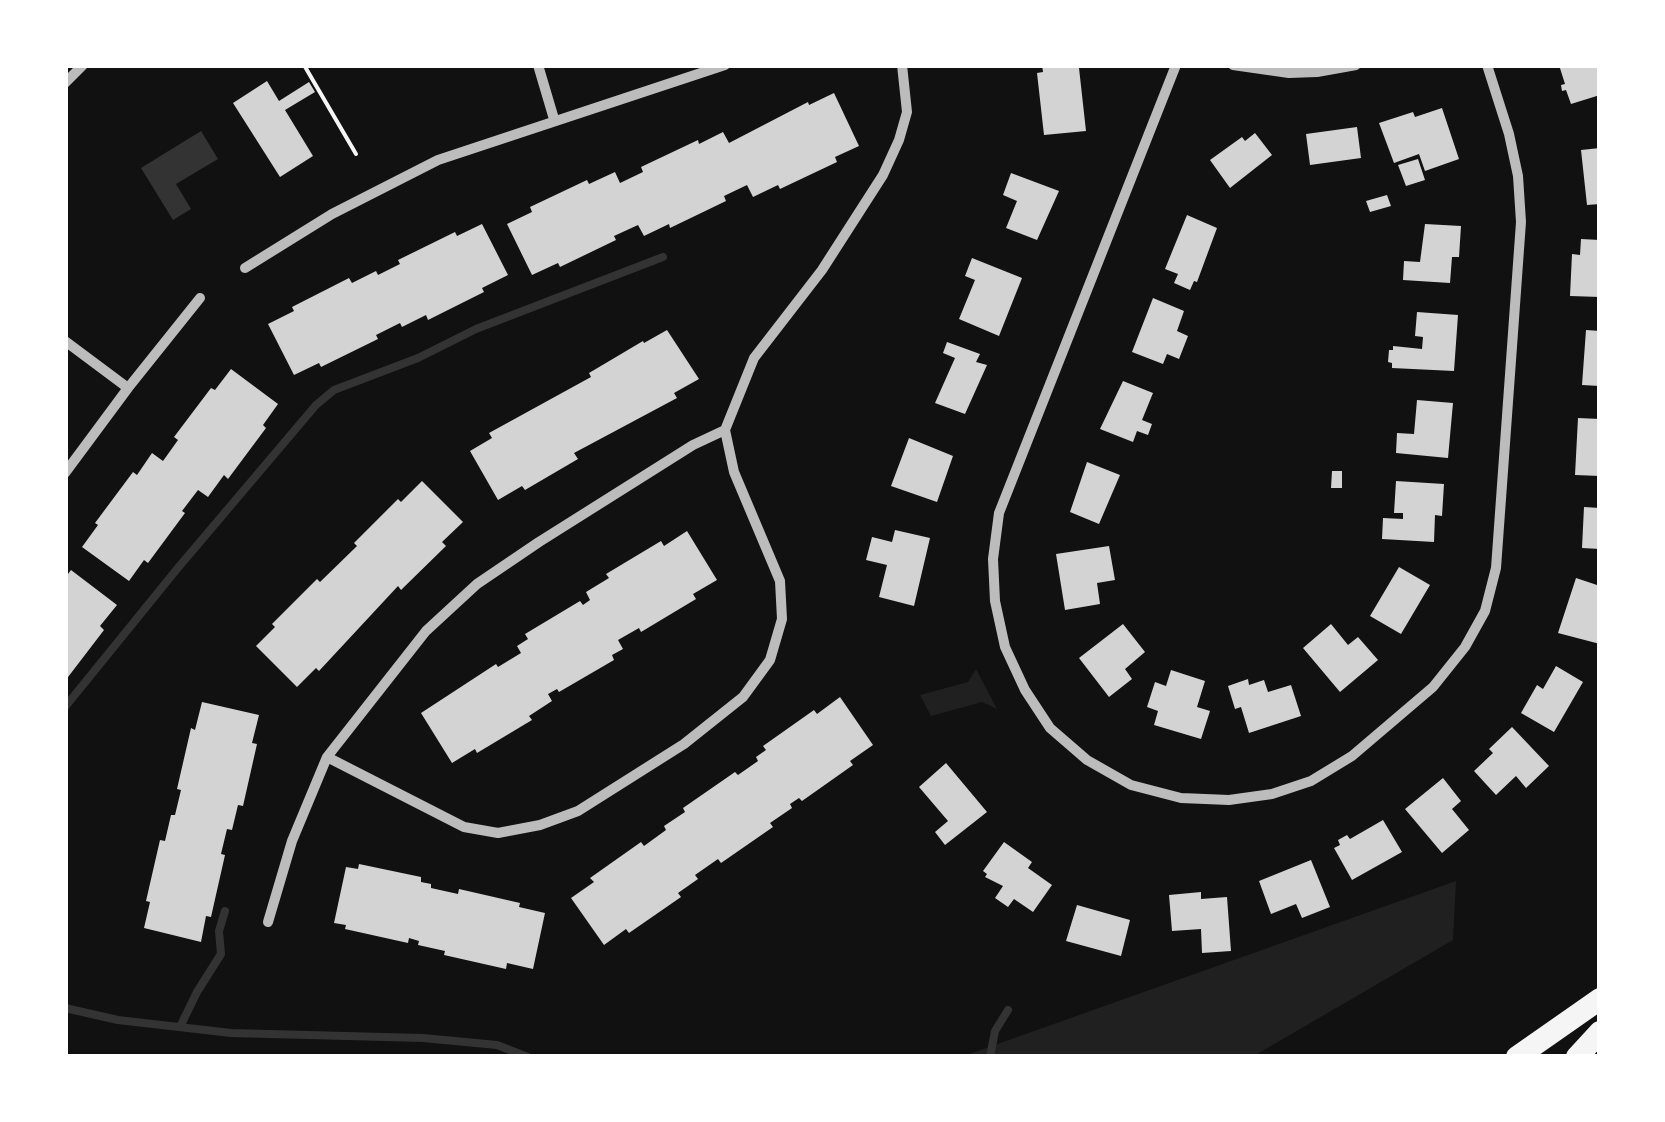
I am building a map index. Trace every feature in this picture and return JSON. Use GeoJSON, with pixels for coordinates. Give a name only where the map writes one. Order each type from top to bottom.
{"type":"FeatureCollection","features":[{"type":"Feature","properties":{"kind":"highway"},"geometry":{"type":"LineString","coordinates":[[1517,1057],[1600,999]]}},
{"type":"Feature","properties":{"kind":"highway"},"geometry":{"type":"LineString","coordinates":[[1577,1057],[1600,1032]]}},
{"type":"Feature","properties":{"kind":"street"},"geometry":{"type":"LineString","coordinates":[[65,83],[84,65]]}},
{"type":"Feature","properties":{"kind":"street"},"geometry":{"type":"LineString","coordinates":[[538,65],[554,118]]}},
{"type":"Feature","properties":{"kind":"street"},"geometry":{"type":"LineString","coordinates":[[245,268],[384,185],[438,160],[554,118],[724,65]]}},
{"type":"Feature","properties":{"kind":"street"},"geometry":{"type":"LineString","coordinates":[[327,757],[464,827],[498,834],[578,811],[684,744],[743,697],[770,660],[782,619],[780,580],[734,472],[725,430],[754,358],[822,270],[883,174],[907,112],[902,65]]}},
{"type":"Feature","properties":{"kind":"street"},"geometry":{"type":"LineString","coordinates":[[1176,65],[999,513],[993,559],[996,601],[1006,647],[1024,690],[1050,728],[1087,760],[1132,784],[1181,798],[1229,800],[1272,794],[1311,781],[1352,756],[1432,687],[1465,647],[1484,611],[1496,568],[1521,222],[1512,148],[1487,65]]}},
{"type":"Feature","properties":{"kind":"street"},"geometry":{"type":"LineString","coordinates":[[1232,65],[1289,73],[1356,65]]}},
{"type":"Feature","properties":{"kind":"street"},"geometry":{"type":"LineString","coordinates":[[65,473],[200,298]]}},
{"type":"Feature","properties":{"kind":"street"},"geometry":{"type":"LineString","coordinates":[[65,342],[128,388]]}},
{"type":"Feature","properties":{"kind":"street"},"geometry":{"type":"LineString","coordinates":[[268,922],[292,841],[327,757],[426,631],[477,584],[693,445],[725,430]]}},
{"type":"Feature","properties":{"kind":"path"},"geometry":{"type":"LineString","coordinates":[[304,65],[356,154]]}},
{"type":"Feature","properties":{"kind":"shaded area"},"geometry":{"type":"Polygon","coordinates":[[[201,131],[218,159],[176,184],[191,209],[173,220],[141,168],[201,131]]]}},
{"type":"Feature","properties":{"kind":"shaded area"},"geometry":{"type":"Polygon","coordinates":[[[976,669],[997,709],[982,702],[931,716],[920,695],[968,682],[976,669]]]}},
{"type":"Feature","properties":{"kind":"shaded area"},"geometry":{"type":"Polygon","coordinates":[[[1456,881],[1453,940],[1252,1057],[961,1057],[1456,881]]]}},
{"type":"Feature","properties":{"kind":"building"},"geometry":{"type":"Polygon","coordinates":[[[1042,65],[1079,68],[1086,131],[1044,135],[1037,73],[1043,72],[1042,65]]]}},
{"type":"Feature","properties":{"kind":"building"},"geometry":{"type":"Polygon","coordinates":[[[1559,65],[1600,65],[1600,95],[1571,104],[1566,90],[1562,91],[1561,85],[1565,84],[1559,65]]]}},
{"type":"Feature","properties":{"kind":"building"},"geometry":{"type":"Polygon","coordinates":[[[267,81],[279,101],[309,82],[315,92],[285,110],[313,156],[280,177],[233,103],[267,81]]]}},
{"type":"Feature","properties":{"kind":"building"},"geometry":{"type":"Polygon","coordinates":[[[834,93],[859,146],[835,157],[837,162],[753,197],[747,185],[724,196],[726,201],[670,228],[669,224],[644,236],[638,225],[560,267],[558,263],[532,275],[507,224],[532,212],[530,207],[587,180],[589,184],[615,172],[620,183],[643,172],[641,167],[698,140],[699,144],[723,132],[729,143],[808,102],[809,105],[834,93]]]}},
{"type":"Feature","properties":{"kind":"building"},"geometry":{"type":"Polygon","coordinates":[[[1442,108],[1459,159],[1425,171],[1419,154],[1394,163],[1379,123],[1442,108]]]}},
{"type":"Feature","properties":{"kind":"building"},"geometry":{"type":"Polygon","coordinates":[[[1357,127],[1361,158],[1310,165],[1306,134],[1357,127]]]}},
{"type":"Feature","properties":{"kind":"building"},"geometry":{"type":"Polygon","coordinates":[[[1255,133],[1272,155],[1230,188],[1210,160],[1242,137],[1245,141],[1255,133]]]}},
{"type":"Feature","properties":{"kind":"building"},"geometry":{"type":"Polygon","coordinates":[[[1600,148],[1600,204],[1587,205],[1581,150],[1600,148]]]}},
{"type":"Feature","properties":{"kind":"building"},"geometry":{"type":"Polygon","coordinates":[[[1418,159],[1425,180],[1406,186],[1398,165],[1418,159]]]}},
{"type":"Feature","properties":{"kind":"building"},"geometry":{"type":"Polygon","coordinates":[[[1011,173],[1059,191],[1037,240],[1006,228],[1017,201],[1003,195],[1011,173]]]}},
{"type":"Feature","properties":{"kind":"building"},"geometry":{"type":"Polygon","coordinates":[[[1387,195],[1391,206],[1370,212],[1366,201],[1387,195]]]}},
{"type":"Feature","properties":{"kind":"building"},"geometry":{"type":"Polygon","coordinates":[[[1187,215],[1217,228],[1197,282],[1190,290],[1174,283],[1178,274],[1165,269],[1187,215]]]}},
{"type":"Feature","properties":{"kind":"building"},"geometry":{"type":"Polygon","coordinates":[[[482,224],[508,275],[482,288],[484,292],[428,320],[426,315],[402,327],[400,323],[376,335],[378,339],[321,367],[319,363],[294,375],[268,324],[349,278],[352,283],[376,271],[378,275],[400,264],[398,260],[455,232],[457,236],[482,224]]]}},
{"type":"Feature","properties":{"kind":"building"},"geometry":{"type":"Polygon","coordinates":[[[1425,224],[1461,226],[1459,257],[1452,257],[1450,283],[1403,280],[1404,261],[1420,262],[1425,224]]]}},
{"type":"Feature","properties":{"kind":"building"},"geometry":{"type":"Polygon","coordinates":[[[1581,239],[1600,240],[1600,297],[1570,296],[1572,254],[1580,255],[1581,239]]]}},
{"type":"Feature","properties":{"kind":"building"},"geometry":{"type":"Polygon","coordinates":[[[972,258],[1022,278],[999,336],[959,319],[975,280],[965,276],[972,258]]]}},
{"type":"Feature","properties":{"kind":"building"},"geometry":{"type":"Polygon","coordinates":[[[1153,298],[1184,311],[1177,331],[1188,336],[1179,359],[1167,354],[1163,364],[1132,352],[1153,298]]]}},
{"type":"Feature","properties":{"kind":"building"},"geometry":{"type":"Polygon","coordinates":[[[1417,312],[1458,315],[1454,371],[1392,368],[1388,362],[1393,346],[1422,349],[1423,337],[1415,336],[1417,312]]]}},
{"type":"Feature","properties":{"kind":"building"},"geometry":{"type":"Polygon","coordinates":[[[667,330],[699,379],[674,393],[677,398],[574,453],[578,459],[525,490],[522,486],[498,500],[470,451],[492,438],[489,433],[667,330]]]}},
{"type":"Feature","properties":{"kind":"building"},"geometry":{"type":"Polygon","coordinates":[[[1586,330],[1600,331],[1600,386],[1582,385],[1586,330]]]}},
{"type":"Feature","properties":{"kind":"building"},"geometry":{"type":"Polygon","coordinates":[[[947,342],[980,354],[976,362],[987,365],[965,414],[935,403],[955,358],[943,353],[947,342]]]}},
{"type":"Feature","properties":{"kind":"building"},"geometry":{"type":"Polygon","coordinates":[[[231,369],[278,404],[263,425],[266,428],[228,479],[224,475],[208,497],[198,490],[148,563],[144,560],[129,581],[82,547],[133,472],[137,475],[152,453],[163,461],[178,440],[174,437],[211,388],[215,390],[231,369]]]}},
{"type":"Feature","properties":{"kind":"building"},"geometry":{"type":"Polygon","coordinates":[[[1123,381],[1153,393],[1142,420],[1152,424],[1148,435],[1137,431],[1133,442],[1100,429],[1123,381]]]}},
{"type":"Feature","properties":{"kind":"building"},"geometry":{"type":"Polygon","coordinates":[[[1417,400],[1453,403],[1448,458],[1396,453],[1397,433],[1414,434],[1417,400]]]}},
{"type":"Feature","properties":{"kind":"building"},"geometry":{"type":"Polygon","coordinates":[[[1578,418],[1600,419],[1600,476],[1575,475],[1578,418]]]}},
{"type":"Feature","properties":{"kind":"building"},"geometry":{"type":"Polygon","coordinates":[[[909,438],[953,456],[937,502],[891,486],[909,438]]]}},
{"type":"Feature","properties":{"kind":"building"},"geometry":{"type":"Polygon","coordinates":[[[1087,462],[1120,475],[1099,524],[1070,512],[1087,462]]]}},
{"type":"Feature","properties":{"kind":"building"},"geometry":{"type":"Polygon","coordinates":[[[1332,471],[1342,471],[1342,488],[1331,488],[1332,471]]]}},
{"type":"Feature","properties":{"kind":"building"},"geometry":{"type":"Polygon","coordinates":[[[422,481],[463,522],[442,542],[446,546],[401,590],[398,586],[319,671],[316,668],[297,687],[256,646],[317,579],[320,582],[398,499],[401,502],[422,481]]]}},
{"type":"Feature","properties":{"kind":"building"},"geometry":{"type":"Polygon","coordinates":[[[1396,481],[1444,484],[1442,516],[1435,515],[1434,542],[1382,539],[1383,518],[1403,519],[1403,513],[1394,513],[1396,481]]]}},
{"type":"Feature","properties":{"kind":"building"},"geometry":{"type":"Polygon","coordinates":[[[1584,507],[1600,508],[1600,549],[1582,548],[1584,507]]]}},
{"type":"Feature","properties":{"kind":"building"},"geometry":{"type":"Polygon","coordinates":[[[895,530],[930,538],[914,606],[879,597],[887,565],[866,560],[872,537],[892,542],[895,530]]]}},
{"type":"Feature","properties":{"kind":"building"},"geometry":{"type":"Polygon","coordinates":[[[687,531],[717,580],[693,594],[696,599],[641,632],[639,628],[618,640],[623,649],[612,655],[614,660],[559,692],[557,689],[548,694],[552,701],[529,716],[532,720],[477,753],[475,749],[452,763],[421,713],[496,664],[498,667],[521,653],[517,646],[528,639],[525,634],[580,601],[583,605],[590,600],[586,592],[609,578],[606,574],[661,541],[664,546],[687,531]]]}},
{"type":"Feature","properties":{"kind":"building"},"geometry":{"type":"Polygon","coordinates":[[[1109,546],[1115,580],[1097,583],[1100,604],[1065,610],[1056,554],[1109,546]]]}},
{"type":"Feature","properties":{"kind":"building"},"geometry":{"type":"Polygon","coordinates":[[[1399,567],[1430,585],[1401,634],[1370,616],[1399,567]]]}},
{"type":"Feature","properties":{"kind":"building"},"geometry":{"type":"Polygon","coordinates":[[[71,570],[117,605],[100,626],[104,630],[65,681],[65,578],[71,570]]]}},
{"type":"Feature","properties":{"kind":"building"},"geometry":{"type":"Polygon","coordinates":[[[1576,578],[1600,586],[1600,644],[1558,633],[1576,578]]]}},
{"type":"Feature","properties":{"kind":"building"},"geometry":{"type":"Polygon","coordinates":[[[1123,624],[1145,652],[1125,669],[1132,679],[1109,697],[1079,658],[1123,624]]]}},
{"type":"Feature","properties":{"kind":"building"},"geometry":{"type":"Polygon","coordinates":[[[1331,624],[1348,645],[1358,637],[1378,660],[1340,692],[1303,648],[1331,624]]]}},
{"type":"Feature","properties":{"kind":"building"},"geometry":{"type":"Polygon","coordinates":[[[1556,666],[1583,682],[1554,732],[1521,713],[1537,685],[1543,689],[1556,666]]]}},
{"type":"Feature","properties":{"kind":"building"},"geometry":{"type":"Polygon","coordinates":[[[1171,670],[1205,681],[1197,707],[1210,711],[1201,739],[1154,725],[1158,711],[1147,707],[1155,682],[1166,686],[1171,670]]]}},
{"type":"Feature","properties":{"kind":"building"},"geometry":{"type":"Polygon","coordinates":[[[1248,679],[1249,685],[1264,680],[1268,692],[1291,685],[1301,716],[1249,733],[1241,707],[1235,709],[1228,686],[1248,679]]]}},
{"type":"Feature","properties":{"kind":"building"},"geometry":{"type":"Polygon","coordinates":[[[840,697],[873,745],[850,761],[853,765],[802,801],[799,798],[790,804],[792,808],[770,823],[773,827],[721,863],[718,859],[695,875],[698,879],[678,893],[681,897],[629,933],[626,929],[604,945],[571,898],[594,882],[590,878],[641,842],[644,846],[685,812],[683,808],[758,761],[756,757],[766,750],[763,746],[840,697]]]}},
{"type":"Feature","properties":{"kind":"building"},"geometry":{"type":"Polygon","coordinates":[[[202,702],[259,715],[252,743],[257,744],[243,806],[238,805],[232,830],[227,829],[211,917],[206,916],[201,942],[144,928],[160,840],[165,841],[171,815],[175,815],[191,728],[195,730],[202,702]]]}},
{"type":"Feature","properties":{"kind":"building"},"geometry":{"type":"Polygon","coordinates":[[[1512,727],[1549,766],[1526,788],[1516,776],[1496,795],[1474,771],[1493,753],[1489,749],[1512,727]]]}},
{"type":"Feature","properties":{"kind":"building"},"geometry":{"type":"Polygon","coordinates":[[[946,763],[987,812],[945,845],[935,832],[948,821],[919,787],[946,763]]]}},
{"type":"Feature","properties":{"kind":"building"},"geometry":{"type":"Polygon","coordinates":[[[1443,778],[1461,801],[1452,809],[1469,830],[1442,853],[1405,809],[1443,778]]]}},
{"type":"Feature","properties":{"kind":"building"},"geometry":{"type":"Polygon","coordinates":[[[1383,820],[1402,852],[1352,880],[1334,848],[1340,845],[1338,840],[1347,835],[1350,839],[1383,820]]]}},
{"type":"Feature","properties":{"kind":"building"},"geometry":{"type":"Polygon","coordinates":[[[1004,842],[1032,862],[1028,868],[1052,885],[1033,912],[1014,899],[1008,907],[995,898],[1003,886],[985,877],[983,871],[1004,842]]]}},
{"type":"Feature","properties":{"kind":"building"},"geometry":{"type":"Polygon","coordinates":[[[1311,860],[1330,907],[1302,918],[1296,904],[1271,914],[1259,881],[1311,860]]]}},
{"type":"Feature","properties":{"kind":"building"},"geometry":{"type":"Polygon","coordinates":[[[359,864],[421,877],[421,882],[431,884],[431,888],[458,894],[459,889],[545,913],[533,969],[507,963],[506,969],[444,955],[445,951],[418,945],[419,941],[409,938],[408,943],[334,923],[346,867],[358,869],[359,864]]]}},
{"type":"Feature","properties":{"kind":"building"},"geometry":{"type":"Polygon","coordinates":[[[1201,892],[1201,899],[1227,897],[1231,951],[1202,953],[1201,929],[1172,931],[1169,895],[1201,892]]]}},
{"type":"Feature","properties":{"kind":"building"},"geometry":{"type":"Polygon","coordinates":[[[1077,905],[1130,920],[1121,956],[1066,941],[1077,905]]]}},
{"type":"Feature","properties":{"kind":"waterway"},"geometry":{"type":"LineString","coordinates":[[65,707],[316,405],[334,390],[418,358],[476,329],[663,257]]}},
{"type":"Feature","properties":{"kind":"waterway"},"geometry":{"type":"LineString","coordinates":[[180,1027],[221,954],[219,931],[225,911]]}},
{"type":"Feature","properties":{"kind":"waterway"},"geometry":{"type":"LineString","coordinates":[[65,1008],[118,1020],[231,1033],[423,1038],[497,1045],[528,1057]]}},
{"type":"Feature","properties":{"kind":"waterway"},"geometry":{"type":"LineString","coordinates":[[990,1057],[995,1031],[1008,1010]]}}]}
